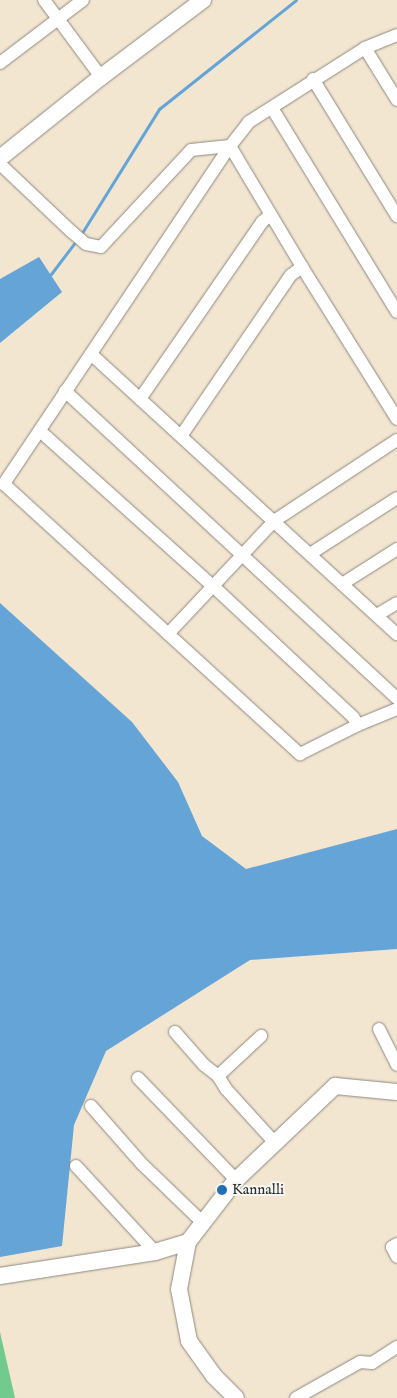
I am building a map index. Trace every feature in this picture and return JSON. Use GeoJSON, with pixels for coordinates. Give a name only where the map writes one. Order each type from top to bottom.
{"type":"FeatureCollection","features":[{"type":"Feature","properties":{"kind":"street"},"geometry":{"type":"LineString","coordinates":[[44,0],[101,77]]}},
{"type":"Feature","properties":{"kind":"street"},"geometry":{"type":"LineString","coordinates":[[0,62],[83,0]]}},
{"type":"Feature","properties":{"kind":"street"},"geometry":{"type":"LineString","coordinates":[[0,158],[101,77],[202,0]]}},
{"type":"Feature","properties":{"kind":"street"},"geometry":{"type":"LineString","coordinates":[[397,35],[365,48],[313,79],[249,122],[230,146],[4,484],[300,754],[358,725],[397,709]]}},
{"type":"Feature","properties":{"kind":"street"},"geometry":{"type":"LineString","coordinates":[[365,48],[397,100]]}},
{"type":"Feature","properties":{"kind":"street"},"geometry":{"type":"LineString","coordinates":[[313,79],[397,216]]}},
{"type":"Feature","properties":{"kind":"street"},"geometry":{"type":"LineString","coordinates":[[272,108],[397,312]]}},
{"type":"Feature","properties":{"kind":"street"},"geometry":{"type":"LineString","coordinates":[[230,146],[270,215],[397,419]]}},
{"type":"Feature","properties":{"kind":"street"},"geometry":{"type":"LineString","coordinates":[[0,164],[79,238],[101,247],[191,150],[230,146]]}},
{"type":"Feature","properties":{"kind":"street"},"geometry":{"type":"LineString","coordinates":[[140,399],[262,222],[270,215]]}},
{"type":"Feature","properties":{"kind":"street"},"geometry":{"type":"LineString","coordinates":[[180,436],[291,275],[302,267]]}},
{"type":"Feature","properties":{"kind":"street"},"geometry":{"type":"LineString","coordinates":[[91,354],[397,634]]}},
{"type":"Feature","properties":{"kind":"street"},"geometry":{"type":"LineString","coordinates":[[65,391],[397,698]]}},
{"type":"Feature","properties":{"kind":"street"},"geometry":{"type":"LineString","coordinates":[[40,431],[212,586],[353,717],[358,725]]}},
{"type":"Feature","properties":{"kind":"street"},"geometry":{"type":"LineString","coordinates":[[168,634],[274,521],[397,440]]}},
{"type":"Feature","properties":{"kind":"street"},"geometry":{"type":"LineString","coordinates":[[310,554],[397,498]]}},
{"type":"Feature","properties":{"kind":"street"},"geometry":{"type":"LineString","coordinates":[[342,584],[397,549]]}},
{"type":"Feature","properties":{"kind":"street"},"geometry":{"type":"LineString","coordinates":[[377,616],[397,603]]}},
{"type":"Feature","properties":{"kind":"street"},"geometry":{"type":"LineString","coordinates":[[379,1029],[397,1065]]}},
{"type":"Feature","properties":{"kind":"street"},"geometry":{"type":"LineString","coordinates":[[175,1032],[204,1065],[218,1076],[226,1089],[275,1143]]}},
{"type":"Feature","properties":{"kind":"street"},"geometry":{"type":"LineString","coordinates":[[218,1076],[261,1036]]}},
{"type":"Feature","properties":{"kind":"street"},"geometry":{"type":"LineString","coordinates":[[138,1078],[236,1180]]}},
{"type":"Feature","properties":{"kind":"street"},"geometry":{"type":"LineString","coordinates":[[236,1398],[214,1376],[189,1341],[179,1289],[188,1242],[236,1180],[335,1086],[397,1092]]}},
{"type":"Feature","properties":{"kind":"street"},"geometry":{"type":"LineString","coordinates":[[91,1106],[142,1164],[202,1222]]}},
{"type":"Feature","properties":{"kind":"street"},"geometry":{"type":"LineString","coordinates":[[76,1166],[155,1252]]}},
{"type":"Feature","properties":{"kind":"street"},"geometry":{"type":"LineString","coordinates":[[0,1276],[155,1252],[188,1242]]}},
{"type":"Feature","properties":{"kind":"street"},"geometry":{"type":"LineString","coordinates":[[397,1244],[392,1247],[397,1257]]}},
{"type":"Feature","properties":{"kind":"street"},"geometry":{"type":"LineString","coordinates":[[296,1398],[360,1362],[372,1363],[397,1347]]}},
{"type":"Feature","properties":{"kind":"green space"},"geometry":{"type":"Polygon","coordinates":[[[0,1332],[15,1398],[0,1398],[0,1332]]]}},
{"type":"Feature","properties":{"kind":"water"},"geometry":{"type":"Polygon","coordinates":[[[39,257],[62,292],[0,343],[0,279],[39,257]]]}},
{"type":"Feature","properties":{"kind":"water"},"geometry":{"type":"Polygon","coordinates":[[[0,603],[132,722],[178,782],[202,836],[246,869],[397,829],[397,949],[250,960],[106,1051],[74,1125],[62,1246],[0,1257],[0,603]]]}},
{"type":"Feature","properties":{"kind":"waterway"},"geometry":{"type":"LineString","coordinates":[[80,236],[159,109],[296,0]]}},
{"type":"Feature","properties":{"kind":"waterway"},"geometry":{"type":"LineString","coordinates":[[51,274],[76,241]]}},
{"type":"Feature","properties":{"kind":"place","name":"Kannalli"},"geometry":{"type":"Point","coordinates":[222,1190]}}]}
